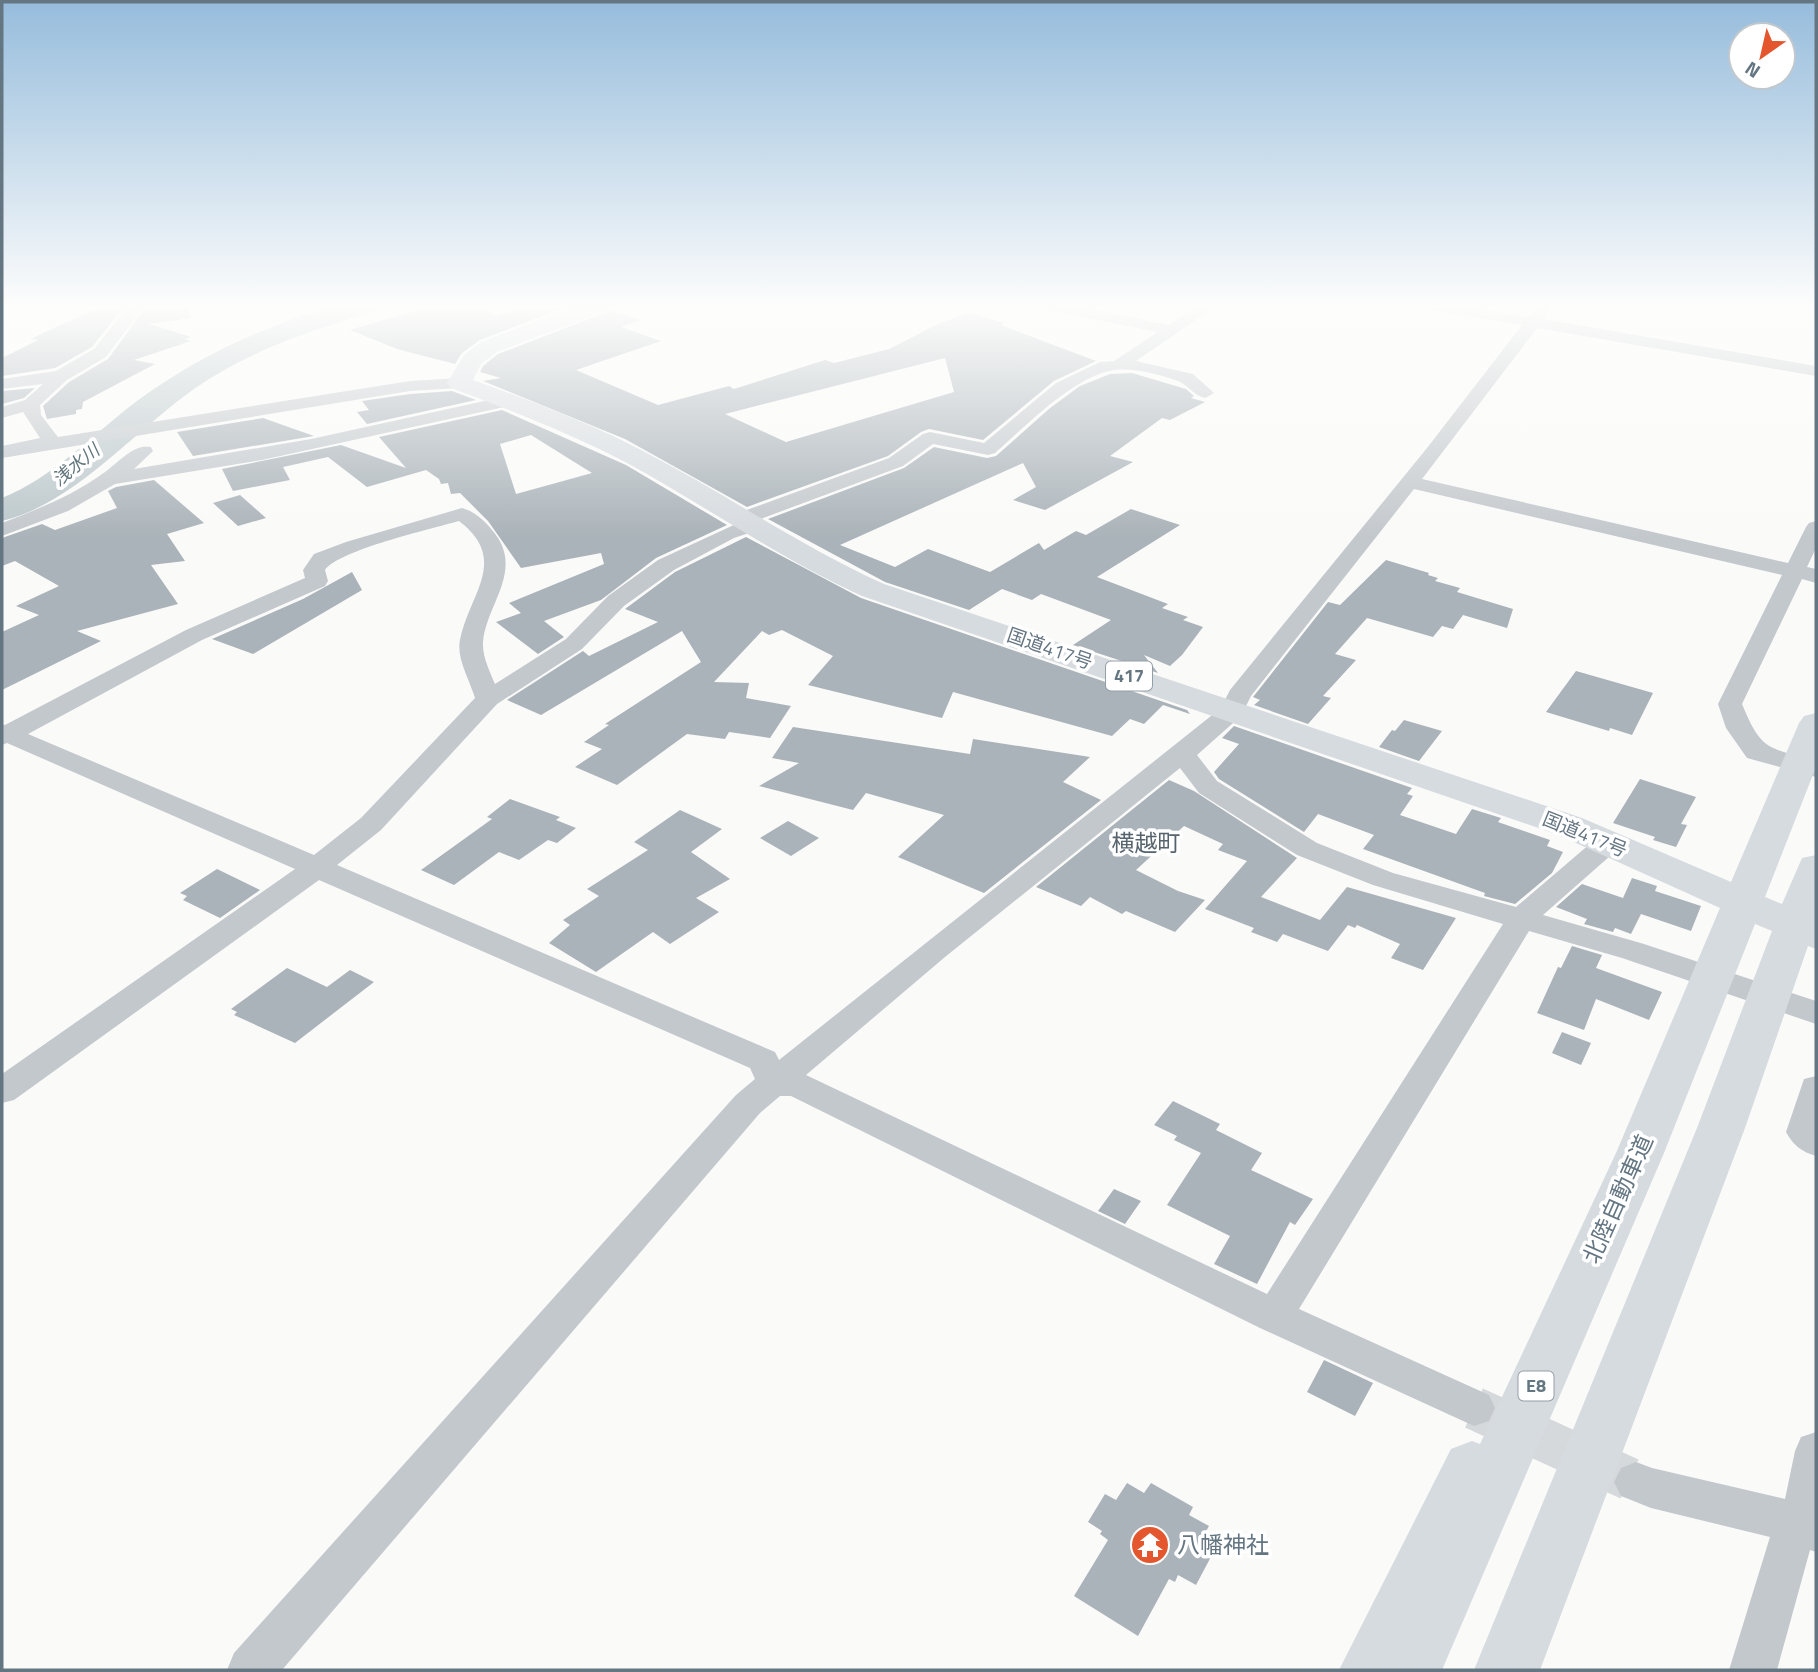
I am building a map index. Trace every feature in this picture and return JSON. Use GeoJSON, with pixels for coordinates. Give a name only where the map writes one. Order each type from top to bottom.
{"type":"FeatureCollection","features":[{"type":"Feature","properties":{"kind":"highway","name":"国道417号"},"geometry":{"type":"LineString","coordinates":[[459,383],[507,401],[656,468],[834,574],[873,590],[1569,826],[1816,935]]}},
{"type":"Feature","properties":{"kind":"highway","name":"北陸自動車道"},"geometry":{"type":"LineString","coordinates":[[1409,1670],[1640,1153],[1814,744]]}},
{"type":"Feature","properties":{"kind":"highway"},"geometry":{"type":"LineString","coordinates":[[1507,1670],[1721,1128],[1816,867]]}},
{"type":"Feature","properties":{"kind":"highway"},"geometry":{"type":"LineString","coordinates":[[1372,1670],[1547,1316],[1640,1153]]}},
{"type":"Feature","properties":{"kind":"street"},"geometry":{"type":"LineString","coordinates":[[2,413],[31,404],[55,382]]}},
{"type":"Feature","properties":{"kind":"street"},"geometry":{"type":"LineString","coordinates":[[2,1091],[316,868],[371,824],[488,699],[574,644],[616,601],[666,565],[746,522],[896,462],[930,438],[988,449],[1062,387],[1072,382]]}},
{"type":"Feature","properties":{"kind":"street"},"geometry":{"type":"LineString","coordinates":[[1191,382],[1205,393]]}},
{"type":"Feature","properties":{"kind":"street"},"geometry":{"type":"LineString","coordinates":[[251,1670],[748,1104],[1181,751],[1218,726],[1232,711],[1239,695],[1306,609],[1486,382]]}},
{"type":"Feature","properties":{"kind":"street"},"geometry":{"type":"LineString","coordinates":[[2,452],[410,386],[459,383]]}},
{"type":"Feature","properties":{"kind":"street"},"geometry":{"type":"LineString","coordinates":[[113,478],[287,452],[507,401]]}},
{"type":"Feature","properties":{"kind":"street"},"geometry":{"type":"LineString","coordinates":[[31,404],[32,415],[50,443]]}},
{"type":"Feature","properties":{"kind":"street"},"geometry":{"type":"LineString","coordinates":[[2,530],[73,502],[113,478],[144,451]]}},
{"type":"Feature","properties":{"kind":"street"},"geometry":{"type":"LineString","coordinates":[[1409,482],[1805,574]]}},
{"type":"Feature","properties":{"kind":"street"},"geometry":{"type":"LineString","coordinates":[[4,735],[194,635],[317,581],[314,570],[322,559],[353,546],[462,514],[476,523],[488,537],[497,555],[491,585],[471,644],[488,699]]}},
{"type":"Feature","properties":{"kind":"street"},"geometry":{"type":"LineString","coordinates":[[1814,744],[1756,752],[1739,728],[1730,704],[1805,574],[1816,527]]}},
{"type":"Feature","properties":{"kind":"street"},"geometry":{"type":"LineString","coordinates":[[4,735],[99,772],[764,1060],[775,1084]]}},
{"type":"Feature","properties":{"kind":"street"},"geometry":{"type":"LineString","coordinates":[[1181,751],[1208,787],[1274,825],[1307,849],[1382,879],[1633,951],[1816,1013]]}},
{"type":"Feature","properties":{"kind":"street"},"geometry":{"type":"LineString","coordinates":[[1275,1316],[1522,918],[1608,843]]}},
{"type":"Feature","properties":{"kind":"street"},"geometry":{"type":"LineString","coordinates":[[775,1084],[796,1084],[1275,1316],[1474,1408]]}},
{"type":"Feature","properties":{"kind":"street"},"geometry":{"type":"LineString","coordinates":[[1816,1088],[1803,1132],[1816,1143]]}},
{"type":"Feature","properties":{"kind":"street"},"geometry":{"type":"LineString","coordinates":[[1753,1670],[1806,1526],[1806,1502],[1816,1451]]}},
{"type":"Feature","properties":{"kind":"street"},"geometry":{"type":"LineString","coordinates":[[1636,1482],[1806,1526]]}},
{"type":"Feature","properties":{"kind":"building"},"geometry":{"type":"Polygon","coordinates":[[[69,382],[121,382],[83,402],[82,409],[76,410],[76,414],[47,419],[43,406],[69,382]]]}},
{"type":"Feature","properties":{"kind":"building"},"geometry":{"type":"Polygon","coordinates":[[[486,382],[604,382],[658,405],[729,386],[734,389],[756,382],[851,382],[725,414],[786,442],[954,392],[951,382],[1053,382],[983,440],[929,429],[888,456],[747,507],[625,439],[486,382]]]}},
{"type":"Feature","properties":{"kind":"building"},"geometry":{"type":"Polygon","coordinates":[[[1090,382],[1162,382],[1186,389],[1194,396],[1191,398],[1205,402],[1170,420],[1162,418],[1110,456],[1133,462],[1045,510],[1013,500],[1036,487],[1023,463],[840,545],[895,567],[928,549],[990,572],[1039,543],[1044,550],[1076,531],[1086,535],[1131,509],[1180,525],[1097,577],[1168,604],[1162,608],[1188,617],[1183,620],[1203,627],[1170,666],[1144,655],[1158,673],[1073,645],[1111,620],[1041,594],[1032,600],[1002,589],[969,610],[885,582],[768,519],[904,468],[934,447],[987,458],[996,456],[1050,408],[1090,382]]]}},
{"type":"Feature","properties":{"kind":"building"},"geometry":{"type":"Polygon","coordinates":[[[35,388],[24,398],[2,404],[2,391],[35,388]]]}},
{"type":"Feature","properties":{"kind":"building"},"geometry":{"type":"Polygon","coordinates":[[[452,391],[476,400],[367,424],[357,412],[369,410],[362,401],[452,391]]]}},
{"type":"Feature","properties":{"kind":"building"},"geometry":{"type":"Polygon","coordinates":[[[502,410],[626,465],[727,525],[656,558],[601,600],[544,621],[564,637],[538,654],[496,622],[521,613],[509,603],[604,564],[601,553],[521,568],[488,521],[460,493],[451,494],[448,483],[441,484],[439,479],[426,470],[367,487],[328,457],[283,467],[290,480],[233,491],[222,469],[341,445],[406,468],[379,437],[502,410]],[[531,435],[500,444],[516,494],[592,473],[531,435]]]}},
{"type":"Feature","properties":{"kind":"building"},"geometry":{"type":"Polygon","coordinates":[[[263,418],[314,436],[193,456],[177,432],[263,418]]]}},
{"type":"Feature","properties":{"kind":"building"},"geometry":{"type":"Polygon","coordinates":[[[154,480],[204,523],[167,534],[185,561],[151,565],[178,604],[77,631],[101,641],[2,690],[2,632],[39,615],[16,606],[59,586],[15,561],[2,566],[2,538],[42,524],[55,530],[117,508],[108,491],[154,480]]]}},
{"type":"Feature","properties":{"kind":"building"},"geometry":{"type":"Polygon","coordinates":[[[240,495],[266,518],[238,526],[213,503],[240,495]]]}},
{"type":"Feature","properties":{"kind":"building"},"geometry":{"type":"Polygon","coordinates":[[[746,537],[861,598],[1187,710],[1190,714],[1163,705],[1144,724],[1130,719],[1112,736],[953,692],[942,718],[808,685],[833,656],[782,630],[769,635],[762,631],[714,682],[749,683],[746,698],[791,706],[770,738],[729,732],[725,739],[687,734],[617,785],[575,767],[602,749],[584,742],[609,725],[605,724],[701,662],[682,631],[541,715],[507,700],[583,651],[589,656],[658,622],[625,609],[675,572],[746,537]]]}},
{"type":"Feature","properties":{"kind":"building"},"geometry":{"type":"Polygon","coordinates":[[[1386,560],[1429,573],[1428,575],[1438,578],[1435,581],[1460,588],[1457,592],[1513,609],[1507,628],[1463,615],[1453,629],[1442,626],[1433,637],[1367,618],[1335,654],[1356,660],[1323,696],[1331,698],[1308,724],[1254,705],[1260,700],[1253,697],[1328,602],[1340,605],[1386,560]]]}},
{"type":"Feature","properties":{"kind":"building"},"geometry":{"type":"Polygon","coordinates":[[[352,572],[362,590],[253,654],[212,639],[303,599],[352,572]]]}},
{"type":"Feature","properties":{"kind":"building"},"geometry":{"type":"Polygon","coordinates":[[[1576,671],[1653,693],[1632,735],[1546,712],[1576,671]]]}},
{"type":"Feature","properties":{"kind":"building"},"geometry":{"type":"Polygon","coordinates":[[[1404,720],[1442,731],[1419,761],[1379,747],[1404,720]]]}},
{"type":"Feature","properties":{"kind":"building"},"geometry":{"type":"Polygon","coordinates":[[[1234,726],[1412,788],[1407,794],[1413,796],[1400,815],[1456,834],[1472,809],[1501,818],[1498,822],[1550,840],[1547,846],[1563,852],[1552,873],[1515,904],[1484,896],[1485,893],[1363,849],[1374,835],[1318,814],[1304,832],[1219,779],[1214,772],[1239,744],[1222,738],[1234,726]]]}},
{"type":"Feature","properties":{"kind":"building"},"geometry":{"type":"Polygon","coordinates":[[[793,727],[970,754],[973,739],[1090,757],[1063,782],[1101,800],[984,893],[898,857],[944,815],[866,793],[853,810],[759,786],[799,763],[772,758],[793,727]]]}},
{"type":"Feature","properties":{"kind":"building"},"geometry":{"type":"Polygon","coordinates":[[[1640,779],[1696,797],[1681,824],[1687,825],[1676,847],[1613,823],[1640,779]]]}},
{"type":"Feature","properties":{"kind":"building"},"geometry":{"type":"Polygon","coordinates":[[[1169,780],[1194,791],[1297,858],[1261,897],[1320,920],[1347,887],[1456,918],[1423,970],[1391,958],[1400,944],[1357,925],[1355,928],[1348,925],[1328,951],[1283,934],[1277,942],[1251,932],[1254,928],[1205,909],[1247,861],[1218,850],[1223,844],[1184,826],[1136,870],[1178,891],[1205,900],[1175,932],[1126,911],[1122,914],[1090,897],[1081,906],[1036,887],[1169,780]]]}},
{"type":"Feature","properties":{"kind":"building"},"geometry":{"type":"Polygon","coordinates":[[[510,799],[560,817],[556,820],[576,828],[557,843],[548,840],[519,860],[499,852],[454,885],[421,870],[492,819],[487,817],[510,799]]]}},
{"type":"Feature","properties":{"kind":"building"},"geometry":{"type":"Polygon","coordinates":[[[680,810],[722,829],[691,852],[730,879],[696,898],[719,912],[670,944],[653,932],[596,972],[549,943],[570,925],[563,920],[599,896],[587,889],[648,850],[634,842],[680,810]]]}},
{"type":"Feature","properties":{"kind":"building"},"geometry":{"type":"Polygon","coordinates":[[[788,821],[819,838],[791,856],[760,838],[788,821]]]}},
{"type":"Feature","properties":{"kind":"building"},"geometry":{"type":"Polygon","coordinates":[[[217,869],[260,890],[220,918],[183,900],[187,896],[180,893],[217,869]]]}},
{"type":"Feature","properties":{"kind":"building"},"geometry":{"type":"Polygon","coordinates":[[[1632,878],[1657,886],[1655,891],[1701,906],[1691,931],[1641,914],[1631,934],[1615,928],[1613,932],[1584,924],[1587,919],[1556,907],[1582,884],[1623,898],[1632,878]]]}},
{"type":"Feature","properties":{"kind":"building"},"geometry":{"type":"Polygon","coordinates":[[[1572,946],[1602,955],[1596,968],[1662,992],[1649,1020],[1596,999],[1584,1030],[1537,1013],[1558,967],[1561,968],[1572,946]]]}},
{"type":"Feature","properties":{"kind":"building"},"geometry":{"type":"Polygon","coordinates":[[[287,968],[327,987],[350,970],[374,982],[295,1043],[234,1015],[237,1012],[231,1009],[287,968]]]}},
{"type":"Feature","properties":{"kind":"building"},"geometry":{"type":"Polygon","coordinates":[[[1562,1032],[1591,1043],[1581,1065],[1552,1053],[1562,1032]]]}},
{"type":"Feature","properties":{"kind":"building"},"geometry":{"type":"Polygon","coordinates":[[[1173,1101],[1220,1124],[1216,1130],[1262,1153],[1251,1170],[1313,1199],[1295,1225],[1290,1222],[1257,1284],[1214,1264],[1230,1236],[1167,1205],[1201,1153],[1174,1140],[1177,1136],[1154,1125],[1173,1101]]]}},
{"type":"Feature","properties":{"kind":"building"},"geometry":{"type":"Polygon","coordinates":[[[1114,1189],[1141,1201],[1125,1224],[1098,1211],[1114,1189]]]}},
{"type":"Feature","properties":{"kind":"building"},"geometry":{"type":"Polygon","coordinates":[[[1324,1360],[1373,1383],[1355,1416],[1307,1392],[1324,1360]]]}},
{"type":"Feature","properties":{"kind":"building"},"geometry":{"type":"Polygon","coordinates":[[[1127,1483],[1144,1493],[1151,1483],[1193,1507],[1189,1515],[1209,1526],[1199,1544],[1213,1553],[1196,1585],[1178,1575],[1175,1582],[1169,1579],[1138,1636],[1074,1596],[1108,1540],[1100,1534],[1102,1531],[1088,1522],[1105,1494],[1116,1500],[1127,1483]]]}},
{"type":"Feature","properties":{"kind":"waterway","name":"浅水川"},"geometry":{"type":"LineString","coordinates":[[2,510],[52,485],[184,382]]}},
{"type":"Feature","properties":{"kind":"tunnel"},"geometry":{"type":"LineString","coordinates":[[1474,1408],[1636,1482]]}},
{"type":"Feature","properties":{"kind":"place","name":"八幡神社"},"geometry":{"type":"Point","coordinates":[1150,1545]}},
{"type":"Feature","properties":{"kind":"district","name":"横越町"},"geometry":{"type":"Point","coordinates":[1146,843]}}]}
